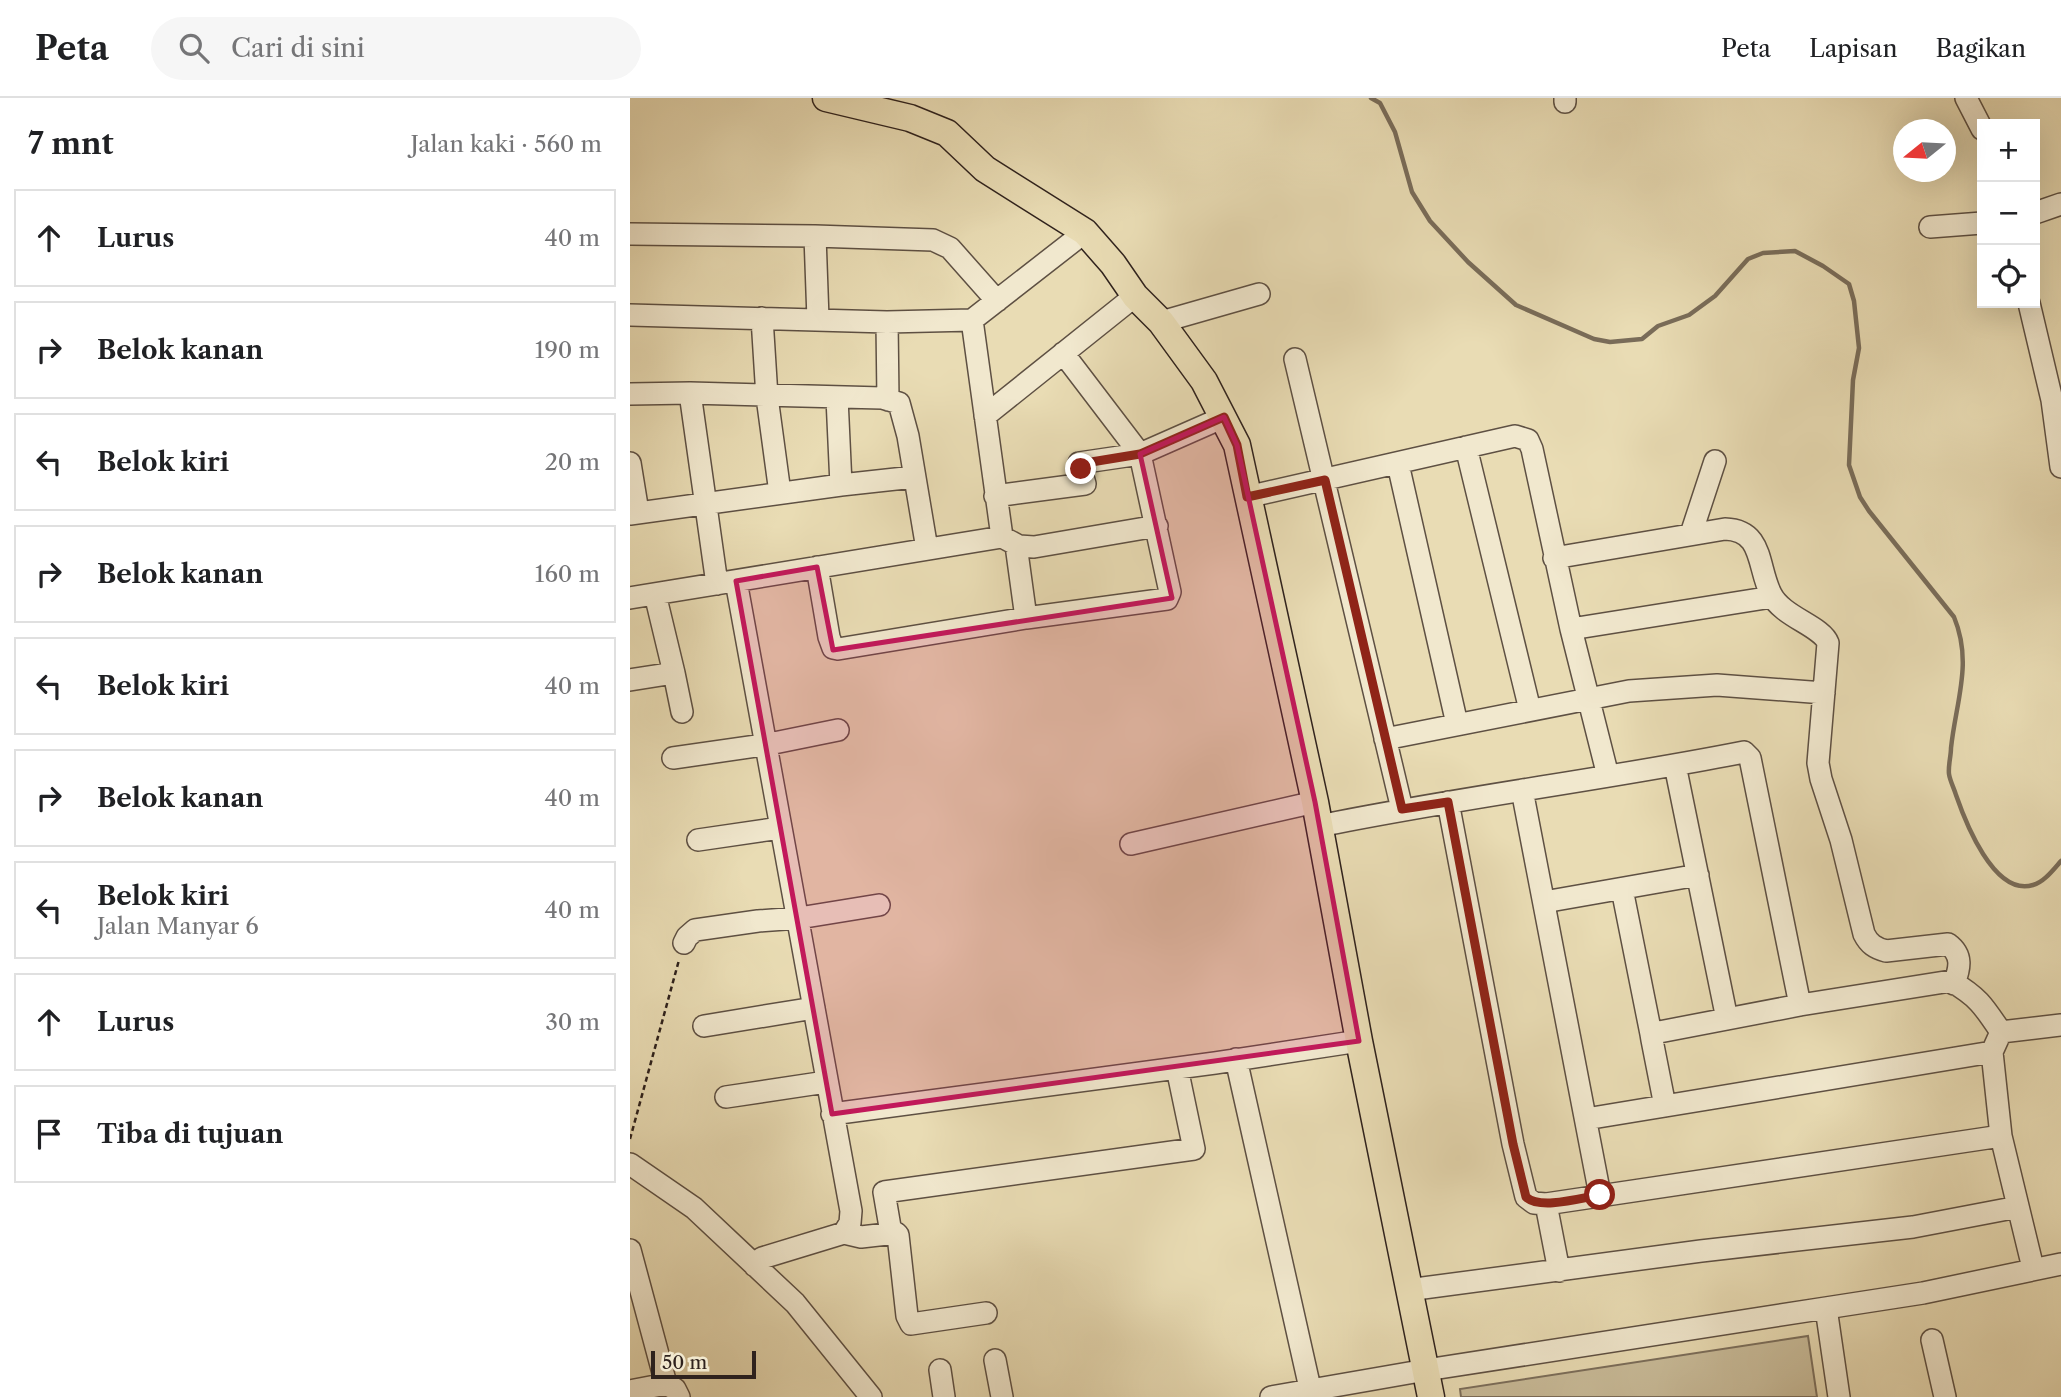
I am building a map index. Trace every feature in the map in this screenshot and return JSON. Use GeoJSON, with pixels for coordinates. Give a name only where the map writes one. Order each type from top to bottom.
{"type":"FeatureCollection","features":[{"type":"Feature","properties":{"kind":"main road"},"geometry":{"type":"LineString","coordinates":[[826,98],[910,118],[947,133],[985,169],[1085,232],[1113,264],[1135,296],[1161,322],[1204,381],[1224,417],[1237,445],[1317,814],[1359,1041],[1431,1397]]}},
{"type":"Feature","properties":{"kind":"street"},"geometry":{"type":"LineString","coordinates":[[1966,98],[1977,119]]}},
{"type":"Feature","properties":{"kind":"street"},"geometry":{"type":"LineString","coordinates":[[2040,211],[2061,204]]}},
{"type":"Feature","properties":{"kind":"street"},"geometry":{"type":"LineString","coordinates":[[1930,228],[1977,223]]}},
{"type":"Feature","properties":{"kind":"street"},"geometry":{"type":"LineString","coordinates":[[630,315],[887,322],[972,320],[1085,232]]}},
{"type":"Feature","properties":{"kind":"street"},"geometry":{"type":"LineString","coordinates":[[630,234],[933,240],[950,248],[997,301]]}},
{"type":"Feature","properties":{"kind":"street"},"geometry":{"type":"LineString","coordinates":[[815,236],[818,319]]}},
{"type":"Feature","properties":{"kind":"street"},"geometry":{"type":"LineString","coordinates":[[1161,322],[1259,295]]}},
{"type":"Feature","properties":{"kind":"street"},"geometry":{"type":"LineString","coordinates":[[985,416],[1135,296]]}},
{"type":"Feature","properties":{"kind":"street"},"geometry":{"type":"LineString","coordinates":[[2030,308],[2052,400],[2061,467]]}},
{"type":"Feature","properties":{"kind":"street"},"geometry":{"type":"LineString","coordinates":[[762,318],[767,397],[780,492]]}},
{"type":"Feature","properties":{"kind":"street"},"geometry":{"type":"LineString","coordinates":[[972,320],[995,496],[1009,541],[1026,618]]}},
{"type":"Feature","properties":{"kind":"street"},"geometry":{"type":"LineString","coordinates":[[887,322],[888,400]]}},
{"type":"Feature","properties":{"kind":"street"},"geometry":{"type":"LineString","coordinates":[[817,567],[833,648],[850,648],[1026,618],[1167,599],[1170,592],[1140,454],[1063,353]]}},
{"type":"Feature","properties":{"kind":"street"},"geometry":{"type":"LineString","coordinates":[[1295,359],[1402,809]]}},
{"type":"Feature","properties":{"kind":"street"},"geometry":{"type":"LineString","coordinates":[[690,393],[705,503],[727,582],[764,745],[799,918],[851,1211],[850,1223],[844,1233]]}},
{"type":"Feature","properties":{"kind":"street"},"geometry":{"type":"LineString","coordinates":[[630,394],[690,393],[888,400],[899,403],[903,412],[927,549]]}},
{"type":"Feature","properties":{"kind":"street"},"geometry":{"type":"LineString","coordinates":[[837,398],[841,485]]}},
{"type":"Feature","properties":{"kind":"street"},"geometry":{"type":"LineString","coordinates":[[995,496],[1085,484],[1079,464],[1140,454],[1224,417]]}},
{"type":"Feature","properties":{"kind":"street"},"geometry":{"type":"LineString","coordinates":[[1247,497],[1515,436],[1528,440],[1570,629],[1608,776]]}},
{"type":"Feature","properties":{"kind":"street"},"geometry":{"type":"LineString","coordinates":[[1466,447],[1483,526],[1530,710]]}},
{"type":"Feature","properties":{"kind":"street"},"geometry":{"type":"LineString","coordinates":[[1691,534],[1715,461]]}},
{"type":"Feature","properties":{"kind":"street"},"geometry":{"type":"LineString","coordinates":[[630,463],[634,513],[780,492],[914,477]]}},
{"type":"Feature","properties":{"kind":"street"},"geometry":{"type":"LineString","coordinates":[[1398,464],[1457,724]]}},
{"type":"Feature","properties":{"kind":"street"},"geometry":{"type":"LineString","coordinates":[[630,597],[927,549],[1009,541],[1034,547],[1157,526]]}},
{"type":"Feature","properties":{"kind":"street"},"geometry":{"type":"LineString","coordinates":[[1554,558],[1725,529],[1738,529],[1746,533],[1753,542],[1772,597],[1790,614],[1826,638],[1828,650],[1818,763],[1850,873],[1864,934],[1876,948],[1886,951],[1948,944],[1955,950],[1959,960],[1960,970],[1954,984]]}},
{"type":"Feature","properties":{"kind":"street"},"geometry":{"type":"LineString","coordinates":[[655,594],[682,712]]}},
{"type":"Feature","properties":{"kind":"street"},"geometry":{"type":"LineString","coordinates":[[1570,629],[1772,597]]}},
{"type":"Feature","properties":{"kind":"street"},"geometry":{"type":"LineString","coordinates":[[630,680],[674,673]]}},
{"type":"Feature","properties":{"kind":"street"},"geometry":{"type":"LineString","coordinates":[[1385,739],[1629,691],[1717,685],[1824,694]]}},
{"type":"Feature","properties":{"kind":"street"},"geometry":{"type":"LineString","coordinates":[[673,758],[764,745],[838,730]]}},
{"type":"Feature","properties":{"kind":"street"},"geometry":{"type":"LineString","coordinates":[[1131,844],[1317,814],[1402,809],[1744,752],[1749,757],[1800,1005]]}},
{"type":"Feature","properties":{"kind":"street"},"geometry":{"type":"LineString","coordinates":[[1675,765],[1727,1019]]}},
{"type":"Feature","properties":{"kind":"street"},"geometry":{"type":"LineString","coordinates":[[1522,790],[1600,1195]]}},
{"type":"Feature","properties":{"kind":"street"},"geometry":{"type":"LineString","coordinates":[[1448,802],[1513,1144],[1526,1197],[1534,1203],[2001,1136]]}},
{"type":"Feature","properties":{"kind":"street"},"geometry":{"type":"LineString","coordinates":[[698,841],[780,828]]}},
{"type":"Feature","properties":{"kind":"street"},"geometry":{"type":"LineString","coordinates":[[1544,902],[1698,875]]}},
{"type":"Feature","properties":{"kind":"street"},"geometry":{"type":"LineString","coordinates":[[1622,888],[1665,1106]]}},
{"type":"Feature","properties":{"kind":"street"},"geometry":{"type":"LineString","coordinates":[[684,943],[695,930],[799,918],[878,905]]}},
{"type":"Feature","properties":{"kind":"street"},"geometry":{"type":"LineString","coordinates":[[1651,1034],[1800,1005],[1946,981],[1969,991],[2001,1032]]}},
{"type":"Feature","properties":{"kind":"street"},"geometry":{"type":"LineString","coordinates":[[705,1026],[814,1008]]}},
{"type":"Feature","properties":{"kind":"street"},"geometry":{"type":"LineString","coordinates":[[2001,1032],[2061,1025]]}},
{"type":"Feature","properties":{"kind":"street"},"geometry":{"type":"LineString","coordinates":[[2001,1032],[1992,1052],[2001,1136],[2033,1268]]}},
{"type":"Feature","properties":{"kind":"street"},"geometry":{"type":"LineString","coordinates":[[832,1114],[1359,1041]]}},
{"type":"Feature","properties":{"kind":"street"},"geometry":{"type":"LineString","coordinates":[[1586,1119],[1992,1052]]}},
{"type":"Feature","properties":{"kind":"street"},"geometry":{"type":"LineString","coordinates":[[1236,1059],[1311,1394]]}},
{"type":"Feature","properties":{"kind":"street"},"geometry":{"type":"LineString","coordinates":[[890,1227],[884,1192],[1194,1149],[1177,1068]]}},
{"type":"Feature","properties":{"kind":"street"},"geometry":{"type":"LineString","coordinates":[[726,1097],[826,1082]]}},
{"type":"Feature","properties":{"kind":"street"},"geometry":{"type":"LineString","coordinates":[[630,1164],[694,1208],[794,1303],[871,1397]]}},
{"type":"Feature","properties":{"kind":"street"},"geometry":{"type":"LineString","coordinates":[[1546,1203],[1559,1271]]}},
{"type":"Feature","properties":{"kind":"street"},"geometry":{"type":"LineString","coordinates":[[1408,1290],[1701,1251],[1913,1227],[2018,1207]]}},
{"type":"Feature","properties":{"kind":"street"},"geometry":{"type":"LineString","coordinates":[[755,1266],[762,1258],[844,1233],[861,1237],[896,1233],[907,1316],[911,1324],[986,1313]]}},
{"type":"Feature","properties":{"kind":"street"},"geometry":{"type":"LineString","coordinates":[[630,1250],[635,1286],[672,1390],[630,1391]]}},
{"type":"Feature","properties":{"kind":"street"},"geometry":{"type":"LineString","coordinates":[[1271,1397],[1311,1394],[1426,1370],[1923,1293],[2061,1264]]}},
{"type":"Feature","properties":{"kind":"street"},"geometry":{"type":"LineString","coordinates":[[1826,1308],[1839,1397]]}},
{"type":"Feature","properties":{"kind":"street"},"geometry":{"type":"LineString","coordinates":[[1932,1340],[1945,1397]]}},
{"type":"Feature","properties":{"kind":"street"},"geometry":{"type":"LineString","coordinates":[[995,1360],[1002,1397]]}},
{"type":"Feature","properties":{"kind":"street"},"geometry":{"type":"LineString","coordinates":[[940,1370],[944,1397]]}},
{"type":"Feature","properties":{"kind":"path"},"geometry":{"type":"LineString","coordinates":[[630,1139],[684,943]]}},
{"type":"Feature","properties":{"kind":"highlighted area"},"geometry":{"type":"Polygon","coordinates":[[[1224,417],[1237,445],[1315,802],[1359,1041],[832,1114],[736,581],[817,567],[833,650],[1172,598],[1140,454],[1224,417]]]}},
{"type":"Feature","properties":{"kind":"shaded area"},"geometry":{"type":"Polygon","coordinates":[[[1808,1336],[1817,1397],[1461,1397],[1460,1389],[1808,1336]]]}},
{"type":"Feature","properties":{"kind":"waterway"},"geometry":{"type":"LineString","coordinates":[[1371,98],[1380,103],[1395,132],[1412,192],[1430,221],[1468,262],[1516,305],[1594,339],[1610,342],[1642,339],[1658,326],[1689,315],[1715,296],[1748,259],[1763,253],[1795,251],[1849,284],[1854,301],[1859,348],[1853,380],[1849,465],[1860,497],[1869,511],[1954,617],[1960,634],[1962,682],[1949,771],[1960,807],[1983,854],[2006,880],[2019,886],[2033,885],[2045,878],[2061,861]]}},
{"type":"Feature","properties":{"kind":"route"},"geometry":{"type":"LineString","coordinates":[[1081,469],[1079,464],[1140,454],[1224,417],[1237,445],[1247,497],[1325,480],[1402,809],[1448,802],[1513,1144],[1526,1197],[1540,1204],[1600,1195]]}}]}
